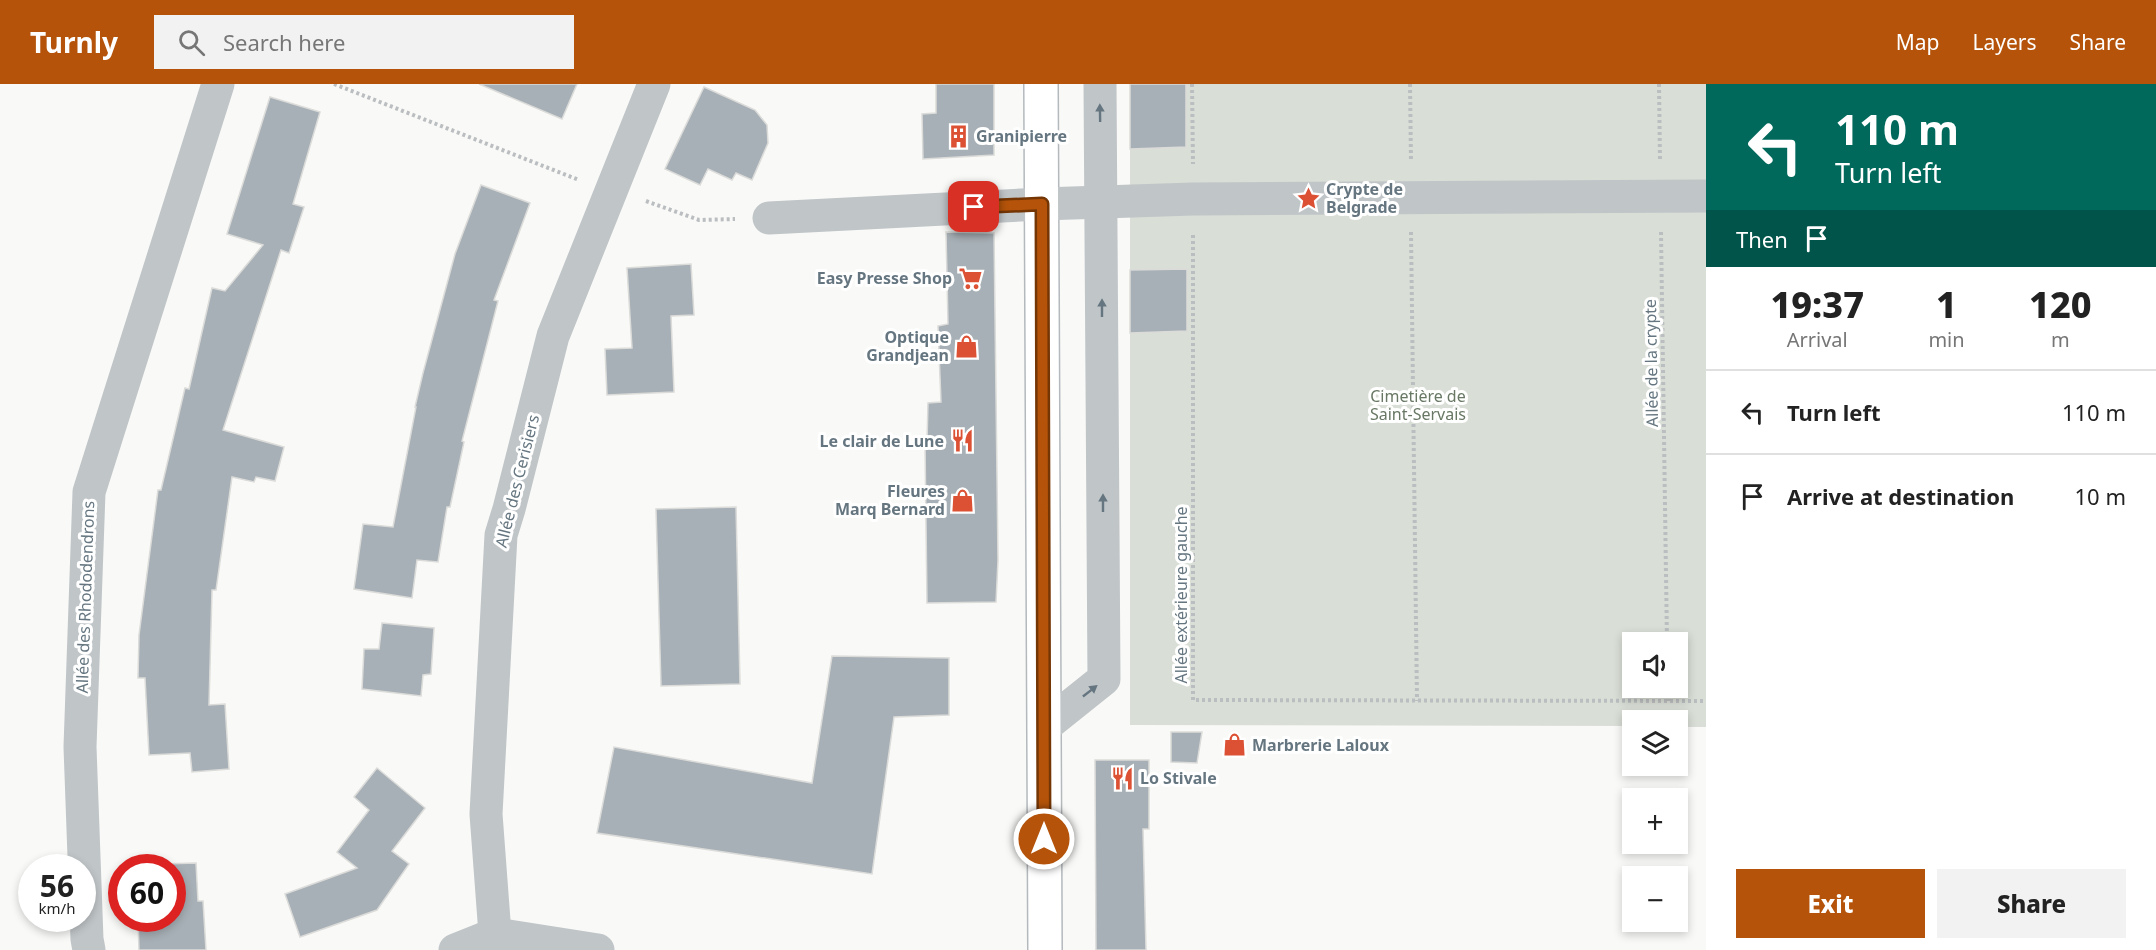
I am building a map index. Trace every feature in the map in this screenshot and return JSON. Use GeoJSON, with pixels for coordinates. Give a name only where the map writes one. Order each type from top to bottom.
{"type":"FeatureCollection","features":[{"type":"Feature","properties":{"kind":"main road"},"geometry":{"type":"LineString","coordinates":[[1041,84],[1045,950]]}},
{"type":"Feature","properties":{"kind":"street","name":"Allée des Rhododendrons"},"geometry":{"type":"LineString","coordinates":[[89,950],[80,747],[89,492],[218,84]]}},
{"type":"Feature","properties":{"kind":"street","name":"Allée des Cerisiers"},"geometry":{"type":"LineString","coordinates":[[495,934],[486,814],[501,535],[553,336],[654,84]]}},
{"type":"Feature","properties":{"kind":"street"},"geometry":{"type":"LineString","coordinates":[[1044,728],[1104,679],[1100,84]]}},
{"type":"Feature","properties":{"kind":"street"},"geometry":{"type":"LineString","coordinates":[[770,218],[1101,201],[1706,196]]}},
{"type":"Feature","properties":{"kind":"street"},"geometry":{"type":"LineString","coordinates":[[455,950],[495,934],[598,950]]}},
{"type":"Feature","properties":{"kind":"path"},"geometry":{"type":"LineString","coordinates":[[334,84],[599,187],[699,220],[770,218]]}},
{"type":"Feature","properties":{"kind":"path","name":"Allée extérieure gauche"},"geometry":{"type":"LineString","coordinates":[[1192,84],[1193,700],[1706,701]]}},
{"type":"Feature","properties":{"kind":"path"},"geometry":{"type":"LineString","coordinates":[[1410,84],[1417,701]]}},
{"type":"Feature","properties":{"kind":"path","name":"Allée de la crypte"},"geometry":{"type":"LineString","coordinates":[[1659,84],[1667,632]]}},
{"type":"Feature","properties":{"kind":"green space","name":"Cimetière de Saint-Servais"},"geometry":{"type":"Polygon","coordinates":[[[1130,84],[1706,84],[1706,727],[1688,727],[1688,710],[1622,710],[1622,726],[1130,725],[1130,84]]]}},
{"type":"Feature","properties":{"kind":"building"},"geometry":{"type":"Polygon","coordinates":[[[479,84],[577,84],[562,119],[479,84]]]}},
{"type":"Feature","properties":{"kind":"building","name":"Granipierre"},"geometry":{"type":"Polygon","coordinates":[[[936,84],[994,84],[994,155],[923,159],[922,114],[936,113],[936,84]]]}},
{"type":"Feature","properties":{"kind":"building"},"geometry":{"type":"Polygon","coordinates":[[[1130,84],[1186,84],[1186,147],[1130,149],[1130,84]]]}},
{"type":"Feature","properties":{"kind":"building"},"geometry":{"type":"Polygon","coordinates":[[[704,87],[755,110],[767,125],[768,143],[752,180],[736,173],[732,180],[708,169],[700,185],[665,169],[704,87]]]}},
{"type":"Feature","properties":{"kind":"building"},"geometry":{"type":"Polygon","coordinates":[[[270,97],[320,112],[293,204],[304,207],[289,253],[281,250],[223,430],[284,447],[275,481],[256,477],[254,482],[232,477],[216,590],[212,590],[209,705],[225,704],[229,769],[192,772],[190,753],[149,755],[145,678],[138,678],[139,635],[158,490],[161,490],[185,388],[189,389],[212,288],[225,291],[263,245],[227,234],[270,97]]]}},
{"type":"Feature","properties":{"kind":"building"},"geometry":{"type":"Polygon","coordinates":[[[481,185],[530,203],[494,300],[498,301],[462,441],[464,442],[450,507],[447,507],[438,562],[417,560],[412,598],[354,589],[363,524],[393,527],[423,373],[455,254],[481,185]]]}},
{"type":"Feature","properties":{"kind":"building"},"geometry":{"type":"Polygon","coordinates":[[[946,232],[994,233],[998,560],[996,602],[927,603],[925,442],[927,441],[928,403],[941,402],[938,326],[948,324],[946,232]]]}},
{"type":"Feature","properties":{"kind":"building"},"geometry":{"type":"Polygon","coordinates":[[[691,264],[694,315],[671,316],[674,392],[607,395],[605,349],[632,348],[627,268],[691,264]]]}},
{"type":"Feature","properties":{"kind":"building"},"geometry":{"type":"Polygon","coordinates":[[[1187,269],[1187,331],[1130,333],[1130,270],[1187,269]]]}},
{"type":"Feature","properties":{"kind":"building"},"geometry":{"type":"Polygon","coordinates":[[[736,507],[740,684],[661,686],[656,509],[736,507]]]}},
{"type":"Feature","properties":{"kind":"building"},"geometry":{"type":"Polygon","coordinates":[[[382,623],[434,628],[431,674],[423,675],[421,696],[362,689],[364,649],[379,649],[382,623]]]}},
{"type":"Feature","properties":{"kind":"building"},"geometry":{"type":"Polygon","coordinates":[[[832,656],[949,658],[949,715],[894,717],[872,874],[597,833],[614,747],[812,783],[832,656]]]}},
{"type":"Feature","properties":{"kind":"building"},"geometry":{"type":"Polygon","coordinates":[[[1171,732],[1202,732],[1197,763],[1171,762],[1171,732]]]}},
{"type":"Feature","properties":{"kind":"building"},"geometry":{"type":"Polygon","coordinates":[[[1095,760],[1149,760],[1149,829],[1143,829],[1146,950],[1096,950],[1095,760]]]}},
{"type":"Feature","properties":{"kind":"building"},"geometry":{"type":"Polygon","coordinates":[[[377,768],[425,808],[392,851],[409,864],[377,910],[300,937],[285,894],[357,868],[337,852],[369,810],[354,797],[377,768]]]}},
{"type":"Feature","properties":{"kind":"building"},"geometry":{"type":"Polygon","coordinates":[[[186,863],[196,863],[198,901],[203,901],[206,950],[139,950],[138,932],[186,932],[186,863]]]}},
{"type":"Feature","properties":{"kind":"place","name":"Granipierre"},"geometry":{"type":"Point","coordinates":[958,136]}},
{"type":"Feature","properties":{"kind":"place","name":"Crypte de Belgrade"},"geometry":{"type":"Point","coordinates":[1308,198]}},
{"type":"Feature","properties":{"kind":"place","name":"Easy Presse Shop"},"geometry":{"type":"Point","coordinates":[970,278]}},
{"type":"Feature","properties":{"kind":"place","name":"Optique Grandjean"},"geometry":{"type":"Point","coordinates":[967,346]}},
{"type":"Feature","properties":{"kind":"place","name":"Le clair de Lune"},"geometry":{"type":"Point","coordinates":[962,441]}},
{"type":"Feature","properties":{"kind":"place","name":"Fleures Marq Bernard"},"geometry":{"type":"Point","coordinates":[963,500]}},
{"type":"Feature","properties":{"kind":"place","name":"Marbrerie Laloux"},"geometry":{"type":"Point","coordinates":[1234,745]}},
{"type":"Feature","properties":{"kind":"place","name":"Lo Stivale"},"geometry":{"type":"Point","coordinates":[1122,778]}},
{"type":"Feature","properties":{"kind":"route"},"geometry":{"type":"LineString","coordinates":[[974,207],[1042,204],[1044,839]]}}]}
